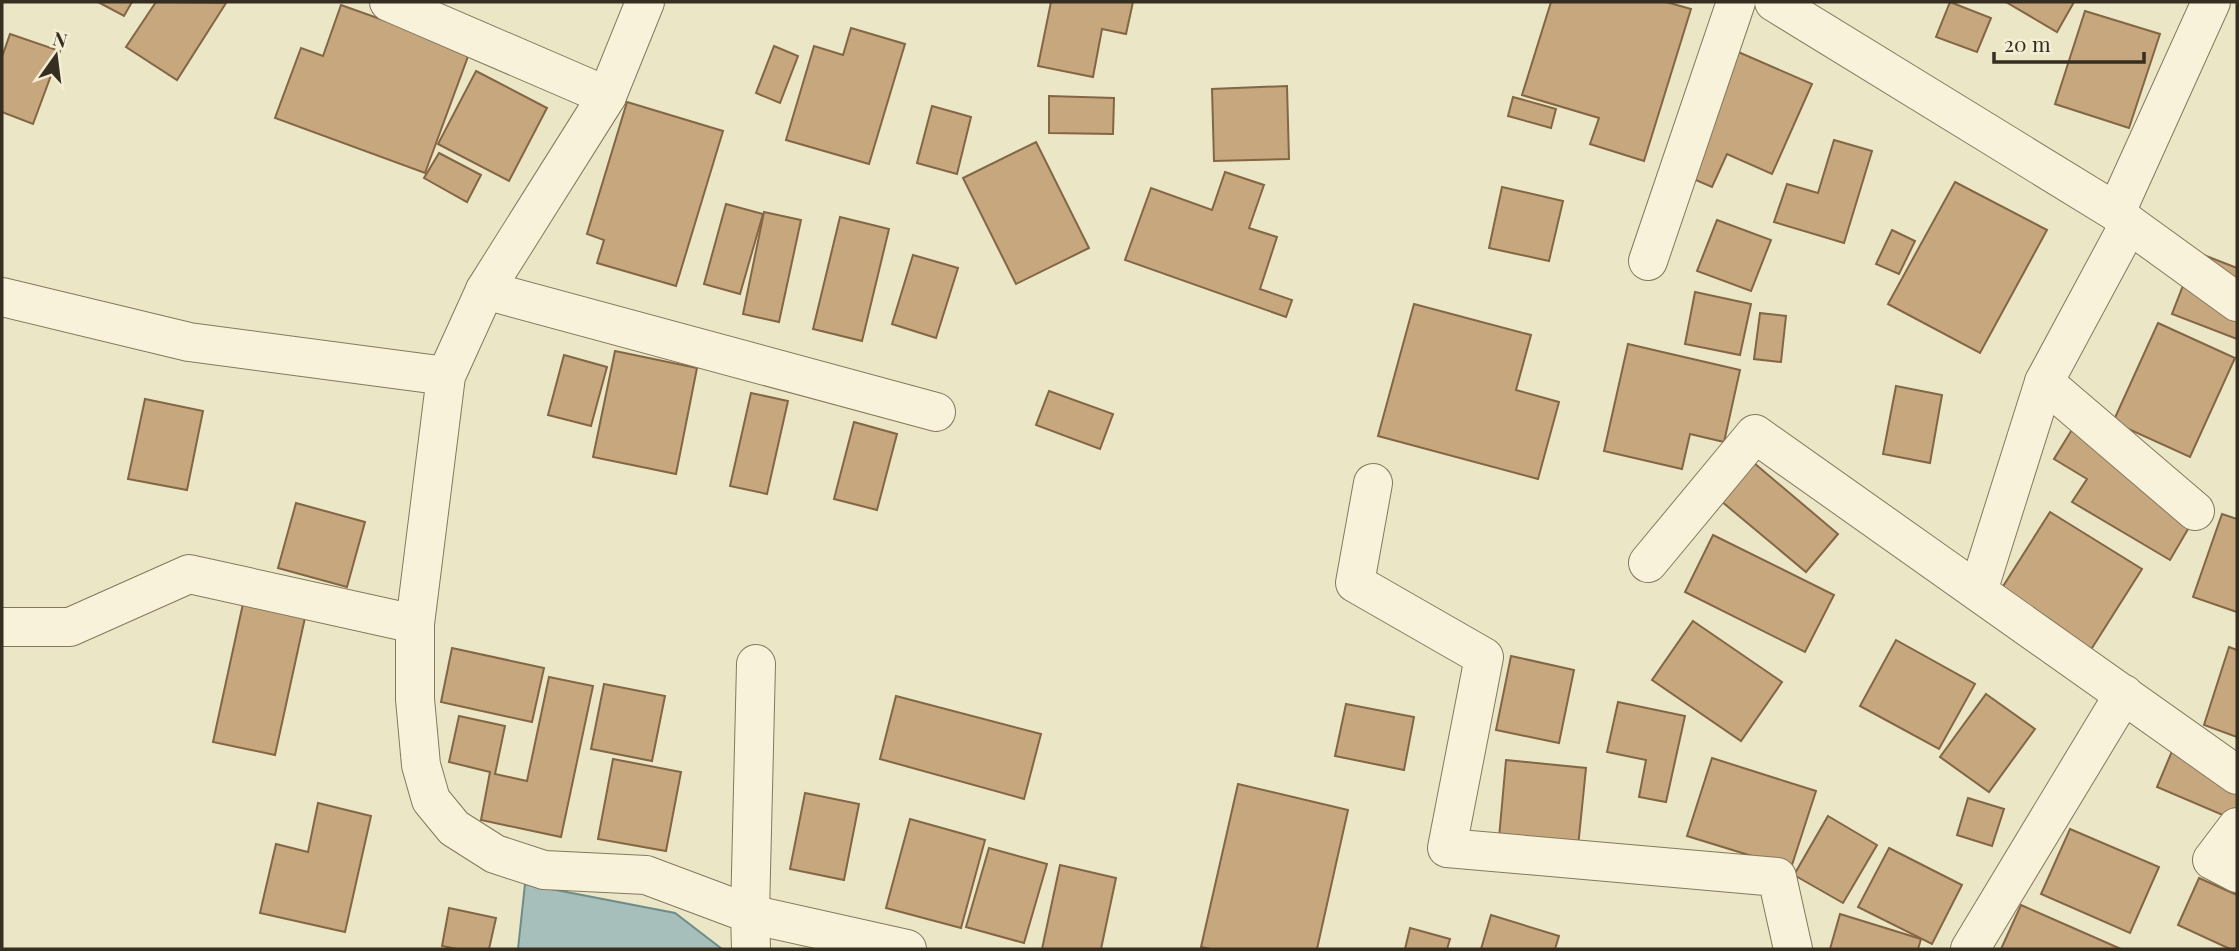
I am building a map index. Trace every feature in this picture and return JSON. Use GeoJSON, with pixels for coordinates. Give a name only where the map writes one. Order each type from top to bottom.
{"type":"FeatureCollection","features":[{"type":"Feature","properties":{"kind":"street"},"geometry":{"type":"LineString","coordinates":[[388,2],[607,96]]}},
{"type":"Feature","properties":{"kind":"street"},"geometry":{"type":"LineString","coordinates":[[645,2],[607,96],[485,290],[446,376],[415,624],[415,699],[421,765],[431,800],[454,828],[495,854],[544,870],[646,875],[750,932],[907,949]]}},
{"type":"Feature","properties":{"kind":"street"},"geometry":{"type":"LineString","coordinates":[[1648,261],[1736,2]]}},
{"type":"Feature","properties":{"kind":"street"},"geometry":{"type":"LineString","coordinates":[[1774,2],[2122,218],[2237,302]]}},
{"type":"Feature","properties":{"kind":"street"},"geometry":{"type":"LineString","coordinates":[[1978,591],[2044,382],[2122,218],[2211,2]]}},
{"type":"Feature","properties":{"kind":"street"},"geometry":{"type":"LineString","coordinates":[[485,290],[936,412]]}},
{"type":"Feature","properties":{"kind":"street"},"geometry":{"type":"LineString","coordinates":[[2,297],[189,342],[446,376]]}},
{"type":"Feature","properties":{"kind":"street"},"geometry":{"type":"LineString","coordinates":[[2044,382],[2195,511]]}},
{"type":"Feature","properties":{"kind":"street"},"geometry":{"type":"LineString","coordinates":[[1648,564],[1755,435],[2237,775]]}},
{"type":"Feature","properties":{"kind":"street"},"geometry":{"type":"LineString","coordinates":[[1373,483],[1355,583],[1484,657],[1447,848],[1777,877],[1793,949]]}},
{"type":"Feature","properties":{"kind":"street"},"geometry":{"type":"LineString","coordinates":[[2,627],[70,627],[189,574],[415,624]]}},
{"type":"Feature","properties":{"kind":"street"},"geometry":{"type":"LineString","coordinates":[[750,932],[756,664]]}},
{"type":"Feature","properties":{"kind":"street"},"geometry":{"type":"LineString","coordinates":[[1970,949],[2124,694]]}},
{"type":"Feature","properties":{"kind":"street"},"geometry":{"type":"LineString","coordinates":[[2237,827],[2212,860],[2237,873]]}},
{"type":"Feature","properties":{"kind":"water"},"geometry":{"type":"Polygon","coordinates":[[[525,884],[675,913],[722,949],[518,949],[525,884]]]}},
{"type":"Feature","properties":{"kind":"building"},"geometry":{"type":"Polygon","coordinates":[[[98,2],[132,2],[124,16],[98,2]]]}},
{"type":"Feature","properties":{"kind":"building"},"geometry":{"type":"Polygon","coordinates":[[[156,2],[226,3],[177,80],[126,47],[156,2]]]}},
{"type":"Feature","properties":{"kind":"building"},"geometry":{"type":"Polygon","coordinates":[[[1051,2],[1133,2],[1126,34],[1102,29],[1093,77],[1038,66],[1051,2]]]}},
{"type":"Feature","properties":{"kind":"building"},"geometry":{"type":"Polygon","coordinates":[[[1551,2],[1666,2],[1691,9],[1644,161],[1590,144],[1599,118],[1522,95],[1551,2]]]}},
{"type":"Feature","properties":{"kind":"building"},"geometry":{"type":"Polygon","coordinates":[[[1950,2],[1991,18],[1977,52],[1936,37],[1950,2]]]}},
{"type":"Feature","properties":{"kind":"building"},"geometry":{"type":"Polygon","coordinates":[[[2006,2],[2074,2],[2057,32],[2006,2]]]}},
{"type":"Feature","properties":{"kind":"building"},"geometry":{"type":"Polygon","coordinates":[[[341,5],[470,51],[425,173],[275,118],[301,48],[323,56],[341,5]]]}},
{"type":"Feature","properties":{"kind":"building"},"geometry":{"type":"Polygon","coordinates":[[[2085,11],[2160,34],[2129,128],[2055,104],[2085,11]]]}},
{"type":"Feature","properties":{"kind":"building"},"geometry":{"type":"Polygon","coordinates":[[[851,28],[905,44],[869,164],[786,140],[814,46],[843,55],[851,28]]]}},
{"type":"Feature","properties":{"kind":"building"},"geometry":{"type":"Polygon","coordinates":[[[10,34],[60,51],[33,124],[2,112],[2,57],[10,34]]]}},
{"type":"Feature","properties":{"kind":"building"},"geometry":{"type":"Polygon","coordinates":[[[774,46],[798,56],[780,103],[756,93],[774,46]]]}},
{"type":"Feature","properties":{"kind":"building"},"geometry":{"type":"Polygon","coordinates":[[[1736,51],[1812,84],[1772,174],[1727,154],[1712,187],[1691,178],[1736,51]]]}},
{"type":"Feature","properties":{"kind":"building"},"geometry":{"type":"Polygon","coordinates":[[[476,71],[547,108],[509,181],[438,144],[476,71]]]}},
{"type":"Feature","properties":{"kind":"building"},"geometry":{"type":"Polygon","coordinates":[[[1287,86],[1289,159],[1214,161],[1212,89],[1287,86]]]}},
{"type":"Feature","properties":{"kind":"building"},"geometry":{"type":"Polygon","coordinates":[[[1049,96],[1114,98],[1113,134],[1049,133],[1049,96]]]}},
{"type":"Feature","properties":{"kind":"building"},"geometry":{"type":"Polygon","coordinates":[[[1513,97],[1556,109],[1551,128],[1508,116],[1513,97]]]}},
{"type":"Feature","properties":{"kind":"building"},"geometry":{"type":"Polygon","coordinates":[[[627,102],[723,131],[676,286],[597,263],[604,240],[587,234],[627,102]]]}},
{"type":"Feature","properties":{"kind":"building"},"geometry":{"type":"Polygon","coordinates":[[[932,106],[971,117],[957,174],[917,163],[932,106]]]}},
{"type":"Feature","properties":{"kind":"building"},"geometry":{"type":"Polygon","coordinates":[[[1834,140],[1872,151],[1844,243],[1774,222],[1787,184],[1818,193],[1834,140]]]}},
{"type":"Feature","properties":{"kind":"building"},"geometry":{"type":"Polygon","coordinates":[[[1036,142],[1089,248],[1016,284],[963,178],[1036,142]]]}},
{"type":"Feature","properties":{"kind":"building"},"geometry":{"type":"Polygon","coordinates":[[[439,153],[481,175],[467,202],[424,178],[439,153]]]}},
{"type":"Feature","properties":{"kind":"building"},"geometry":{"type":"Polygon","coordinates":[[[1225,172],[1264,185],[1249,228],[1277,237],[1260,289],[1292,300],[1286,317],[1125,260],[1151,188],[1212,210],[1225,172]]]}},
{"type":"Feature","properties":{"kind":"building"},"geometry":{"type":"Polygon","coordinates":[[[1955,182],[2047,230],[1980,353],[1888,304],[1955,182]]]}},
{"type":"Feature","properties":{"kind":"building"},"geometry":{"type":"Polygon","coordinates":[[[1502,187],[1563,201],[1549,261],[1489,248],[1502,187]]]}},
{"type":"Feature","properties":{"kind":"building"},"geometry":{"type":"Polygon","coordinates":[[[726,204],[763,214],[740,294],[704,284],[726,204]]]}},
{"type":"Feature","properties":{"kind":"building"},"geometry":{"type":"Polygon","coordinates":[[[764,212],[801,220],[779,322],[743,314],[764,212]]]}},
{"type":"Feature","properties":{"kind":"building"},"geometry":{"type":"Polygon","coordinates":[[[840,217],[889,229],[862,341],[813,329],[840,217]]]}},
{"type":"Feature","properties":{"kind":"building"},"geometry":{"type":"Polygon","coordinates":[[[1717,220],[1771,240],[1751,291],[1697,271],[1717,220]]]}},
{"type":"Feature","properties":{"kind":"building"},"geometry":{"type":"Polygon","coordinates":[[[1892,230],[1915,241],[1899,274],[1876,264],[1892,230]]]}},
{"type":"Feature","properties":{"kind":"building"},"geometry":{"type":"Polygon","coordinates":[[[2196,252],[2237,268],[2237,339],[2172,314],[2196,252]]]}},
{"type":"Feature","properties":{"kind":"building"},"geometry":{"type":"Polygon","coordinates":[[[913,255],[958,268],[936,338],[892,324],[913,255]]]}},
{"type":"Feature","properties":{"kind":"building"},"geometry":{"type":"Polygon","coordinates":[[[1695,292],[1751,304],[1740,355],[1685,344],[1695,292]]]}},
{"type":"Feature","properties":{"kind":"building"},"geometry":{"type":"Polygon","coordinates":[[[1414,304],[1531,335],[1516,390],[1559,402],[1538,479],[1378,436],[1414,304]]]}},
{"type":"Feature","properties":{"kind":"building"},"geometry":{"type":"Polygon","coordinates":[[[1760,313],[1786,316],[1781,362],[1754,359],[1760,313]]]}},
{"type":"Feature","properties":{"kind":"building"},"geometry":{"type":"Polygon","coordinates":[[[2158,323],[2235,358],[2190,457],[2113,422],[2158,323]]]}},
{"type":"Feature","properties":{"kind":"building"},"geometry":{"type":"Polygon","coordinates":[[[1628,344],[1740,370],[1724,442],[1690,434],[1682,469],[1604,451],[1628,344]]]}},
{"type":"Feature","properties":{"kind":"building"},"geometry":{"type":"Polygon","coordinates":[[[615,351],[697,368],[676,474],[593,457],[615,351]]]}},
{"type":"Feature","properties":{"kind":"building"},"geometry":{"type":"Polygon","coordinates":[[[564,355],[607,367],[591,426],[548,415],[564,355]]]}},
{"type":"Feature","properties":{"kind":"building"},"geometry":{"type":"Polygon","coordinates":[[[1896,386],[1942,395],[1930,463],[1883,454],[1896,386]]]}},
{"type":"Feature","properties":{"kind":"building"},"geometry":{"type":"Polygon","coordinates":[[[1049,391],[1113,414],[1100,449],[1036,425],[1049,391]]]}},
{"type":"Feature","properties":{"kind":"building"},"geometry":{"type":"Polygon","coordinates":[[[751,393],[788,401],[767,494],[730,486],[751,393]]]}},
{"type":"Feature","properties":{"kind":"building"},"geometry":{"type":"Polygon","coordinates":[[[145,399],[203,411],[187,490],[128,479],[145,399]]]}},
{"type":"Feature","properties":{"kind":"building"},"geometry":{"type":"Polygon","coordinates":[[[854,422],[897,434],[877,510],[834,499],[854,422]]]}},
{"type":"Feature","properties":{"kind":"building"},"geometry":{"type":"Polygon","coordinates":[[[2076,423],[2205,500],[2170,560],[2072,502],[2087,479],[2054,459],[2076,423]]]}},
{"type":"Feature","properties":{"kind":"building"},"geometry":{"type":"Polygon","coordinates":[[[1754,463],[1838,534],[1806,572],[1721,501],[1754,463]]]}},
{"type":"Feature","properties":{"kind":"building"},"geometry":{"type":"Polygon","coordinates":[[[296,503],[365,522],[347,587],[278,568],[296,503]]]}},
{"type":"Feature","properties":{"kind":"building"},"geometry":{"type":"Polygon","coordinates":[[[2050,512],[2142,569],[2087,656],[1995,599],[2050,512]]]}},
{"type":"Feature","properties":{"kind":"building"},"geometry":{"type":"Polygon","coordinates":[[[2222,514],[2237,519],[2237,612],[2193,597],[2222,514]]]}},
{"type":"Feature","properties":{"kind":"building"},"geometry":{"type":"Polygon","coordinates":[[[1713,535],[1834,595],[1805,652],[1685,592],[1713,535]]]}},
{"type":"Feature","properties":{"kind":"building"},"geometry":{"type":"Polygon","coordinates":[[[244,599],[306,613],[275,755],[213,742],[244,599]]]}},
{"type":"Feature","properties":{"kind":"building"},"geometry":{"type":"Polygon","coordinates":[[[1693,621],[1782,682],[1741,741],[1652,680],[1693,621]]]}},
{"type":"Feature","properties":{"kind":"building"},"geometry":{"type":"Polygon","coordinates":[[[1896,640],[1975,684],[1939,749],[1860,706],[1896,640]]]}},
{"type":"Feature","properties":{"kind":"building"},"geometry":{"type":"Polygon","coordinates":[[[2229,647],[2237,650],[2237,737],[2204,725],[2229,647]]]}},
{"type":"Feature","properties":{"kind":"building"},"geometry":{"type":"Polygon","coordinates":[[[452,648],[544,668],[532,722],[441,702],[452,648]]]}},
{"type":"Feature","properties":{"kind":"building"},"geometry":{"type":"Polygon","coordinates":[[[1511,656],[1574,670],[1559,743],[1496,730],[1511,656]]]}},
{"type":"Feature","properties":{"kind":"building"},"geometry":{"type":"Polygon","coordinates":[[[549,677],[593,686],[561,837],[481,820],[490,772],[449,762],[459,716],[505,726],[495,774],[527,781],[549,677]]]}},
{"type":"Feature","properties":{"kind":"building"},"geometry":{"type":"Polygon","coordinates":[[[604,684],[665,696],[652,761],[591,749],[604,684]]]}},
{"type":"Feature","properties":{"kind":"building"},"geometry":{"type":"Polygon","coordinates":[[[1986,694],[2035,729],[1989,792],[1940,757],[1986,694]]]}},
{"type":"Feature","properties":{"kind":"building"},"geometry":{"type":"Polygon","coordinates":[[[896,696],[1041,734],[1024,799],[880,759],[896,696]]]}},
{"type":"Feature","properties":{"kind":"building"},"geometry":{"type":"Polygon","coordinates":[[[1618,702],[1685,716],[1666,802],[1639,797],[1646,760],[1607,752],[1618,702]]]}},
{"type":"Feature","properties":{"kind":"building"},"geometry":{"type":"Polygon","coordinates":[[[1346,704],[1414,717],[1404,770],[1335,756],[1346,704]]]}},
{"type":"Feature","properties":{"kind":"building"},"geometry":{"type":"Polygon","coordinates":[[[2175,744],[2237,770],[2237,808],[2232,819],[2157,787],[2175,744]]]}},
{"type":"Feature","properties":{"kind":"building"},"geometry":{"type":"Polygon","coordinates":[[[1712,758],[1816,791],[1791,868],[1687,836],[1712,758]]]}},
{"type":"Feature","properties":{"kind":"building"},"geometry":{"type":"Polygon","coordinates":[[[613,759],[681,772],[666,851],[598,839],[613,759]]]}},
{"type":"Feature","properties":{"kind":"building"},"geometry":{"type":"Polygon","coordinates":[[[1506,760],[1586,768],[1578,847],[1499,838],[1506,760]]]}},
{"type":"Feature","properties":{"kind":"building"},"geometry":{"type":"Polygon","coordinates":[[[1238,784],[1348,810],[1317,949],[1201,947],[1238,784]]]}},
{"type":"Feature","properties":{"kind":"building"},"geometry":{"type":"Polygon","coordinates":[[[805,793],[859,804],[844,880],[790,869],[805,793]]]}},
{"type":"Feature","properties":{"kind":"building"},"geometry":{"type":"Polygon","coordinates":[[[1968,798],[2004,809],[1992,846],[1957,835],[1968,798]]]}},
{"type":"Feature","properties":{"kind":"building"},"geometry":{"type":"Polygon","coordinates":[[[318,803],[371,816],[345,932],[260,913],[276,844],[308,852],[318,803]]]}},
{"type":"Feature","properties":{"kind":"building"},"geometry":{"type":"Polygon","coordinates":[[[1828,816],[1877,845],[1843,903],[1794,875],[1828,816]]]}},
{"type":"Feature","properties":{"kind":"building"},"geometry":{"type":"Polygon","coordinates":[[[910,819],[985,840],[961,928],[886,908],[910,819]]]}},
{"type":"Feature","properties":{"kind":"building"},"geometry":{"type":"Polygon","coordinates":[[[2070,829],[2159,867],[2130,933],[2041,894],[2070,829]]]}},
{"type":"Feature","properties":{"kind":"building"},"geometry":{"type":"Polygon","coordinates":[[[989,848],[1047,864],[1024,943],[966,927],[989,848]]]}},
{"type":"Feature","properties":{"kind":"building"},"geometry":{"type":"Polygon","coordinates":[[[1889,848],[1962,885],[1932,944],[1858,907],[1889,848]]]}},
{"type":"Feature","properties":{"kind":"building"},"geometry":{"type":"Polygon","coordinates":[[[1060,865],[1116,878],[1101,949],[1042,949],[1060,865]]]}},
{"type":"Feature","properties":{"kind":"building"},"geometry":{"type":"Polygon","coordinates":[[[2199,878],[2237,895],[2237,949],[2230,949],[2178,925],[2199,878]]]}},
{"type":"Feature","properties":{"kind":"building"},"geometry":{"type":"Polygon","coordinates":[[[2021,905],[2121,949],[2001,949],[2021,905]]]}},
{"type":"Feature","properties":{"kind":"building"},"geometry":{"type":"Polygon","coordinates":[[[449,908],[496,918],[489,949],[442,946],[449,908]]]}},
{"type":"Feature","properties":{"kind":"building"},"geometry":{"type":"Polygon","coordinates":[[[1840,914],[1921,939],[1918,949],[1830,949],[1840,914]]]}},
{"type":"Feature","properties":{"kind":"building"},"geometry":{"type":"Polygon","coordinates":[[[1491,915],[1559,936],[1555,949],[1481,949],[1491,915]]]}},
{"type":"Feature","properties":{"kind":"building"},"geometry":{"type":"Polygon","coordinates":[[[1410,928],[1450,939],[1447,949],[1405,949],[1410,928]]]}}]}
